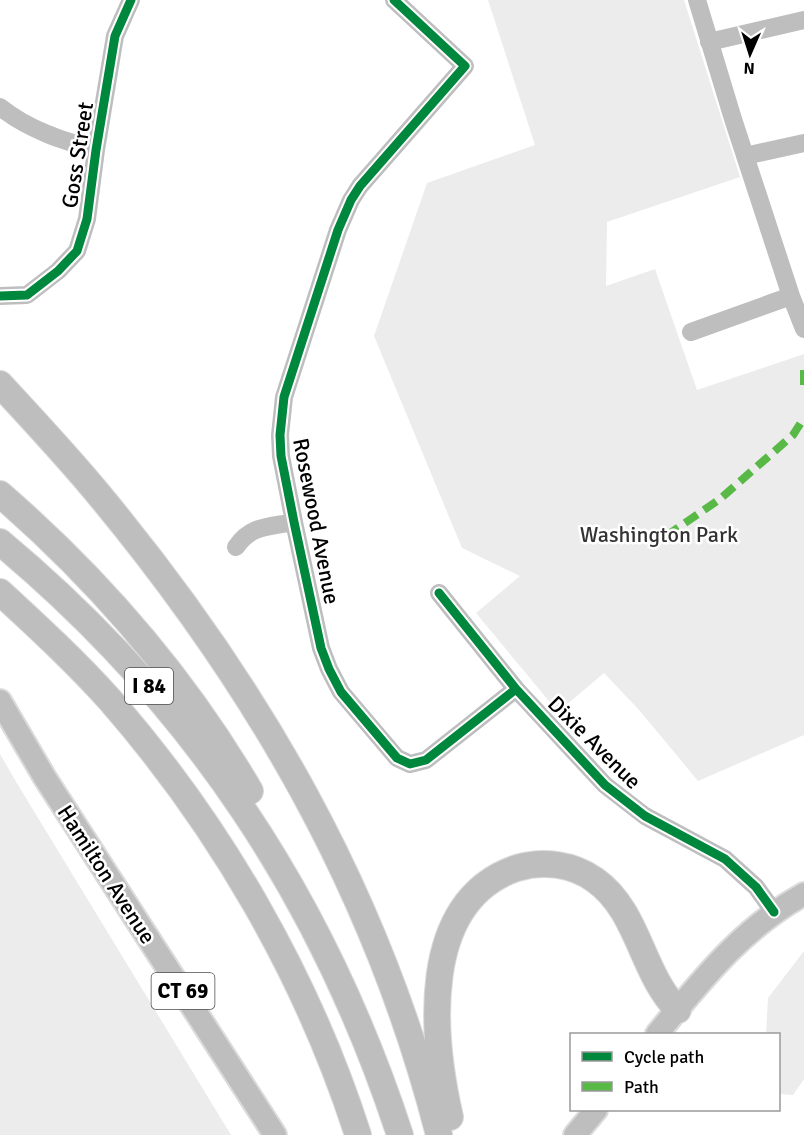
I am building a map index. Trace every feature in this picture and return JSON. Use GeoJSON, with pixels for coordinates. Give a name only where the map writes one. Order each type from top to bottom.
{"type":"FeatureCollection","features":[{"type":"Feature","properties":{"kind":"highway"},"geometry":{"type":"LineString","coordinates":[[0,384],[88,482],[154,563],[224,660],[282,752],[332,845],[371,932],[406,1025],[439,1135]]}},
{"type":"Feature","properties":{"kind":"highway"},"geometry":{"type":"LineString","coordinates":[[0,494],[78,568],[131,624],[169,670],[214,733],[258,805],[267,828],[271,853]]}},
{"type":"Feature","properties":{"kind":"highway","name":"I 84"},"geometry":{"type":"LineString","coordinates":[[0,542],[90,622],[165,704],[214,767],[271,853],[335,969],[373,1060],[400,1135]]}},
{"type":"Feature","properties":{"kind":"highway","name":"I 84"},"geometry":{"type":"LineString","coordinates":[[0,592],[57,645],[121,713],[178,786],[219,844],[260,912],[298,988],[328,1055],[358,1135]]}},
{"type":"Feature","properties":{"kind":"highway"},"geometry":{"type":"LineString","coordinates":[[454,1135],[442,1077],[438,1043],[437,1004],[440,970],[451,934],[464,909],[480,891],[502,874],[525,866],[543,864],[574,869],[597,882],[620,906],[664,992],[678,1010]]}},
{"type":"Feature","properties":{"kind":"main road","name":"Hamilton Avenue"},"geometry":{"type":"LineString","coordinates":[[0,701],[57,796],[275,1135]]}},
{"type":"Feature","properties":{"kind":"main road"},"geometry":{"type":"LineString","coordinates":[[659,1033],[735,943],[774,912],[804,894]]}},
{"type":"Feature","properties":{"kind":"main road"},"geometry":{"type":"LineString","coordinates":[[575,1135],[595,1111]]}},
{"type":"Feature","properties":{"kind":"street","name":"Goss Street"},"geometry":{"type":"LineString","coordinates":[[0,296],[27,295],[58,271],[77,251],[87,219],[96,150],[116,36],[131,0]]}},
{"type":"Feature","properties":{"kind":"street","name":"Rosewood Avenue"},"geometry":{"type":"LineString","coordinates":[[394,0],[465,66],[360,186],[351,200],[338,230],[289,379],[283,405],[280,435],[281,456],[321,648],[329,669],[341,692],[397,758],[410,764],[426,760],[516,689]]}},
{"type":"Feature","properties":{"kind":"street"},"geometry":{"type":"LineString","coordinates":[[697,0],[745,156],[804,329]]}},
{"type":"Feature","properties":{"kind":"street"},"geometry":{"type":"LineString","coordinates":[[710,42],[804,20]]}},
{"type":"Feature","properties":{"kind":"street"},"geometry":{"type":"LineString","coordinates":[[0,107],[17,121],[48,135],[96,150]]}},
{"type":"Feature","properties":{"kind":"street"},"geometry":{"type":"LineString","coordinates":[[745,156],[804,143]]}},
{"type":"Feature","properties":{"kind":"street"},"geometry":{"type":"LineString","coordinates":[[691,332],[791,296]]}},
{"type":"Feature","properties":{"kind":"street"},"geometry":{"type":"LineString","coordinates":[[236,547],[243,536],[255,530],[294,522]]}},
{"type":"Feature","properties":{"kind":"street","name":"Dixie Avenue"},"geometry":{"type":"LineString","coordinates":[[439,593],[516,689],[605,785],[645,816],[725,859],[756,887],[774,912]]}},
{"type":"Feature","properties":{"kind":"green space","name":"Washington Park"},"geometry":{"type":"Polygon","coordinates":[[[488,0],[684,0],[740,177],[607,222],[606,286],[655,269],[697,390],[804,354],[804,735],[698,781],[640,711],[604,673],[558,712],[476,613],[520,576],[462,548],[374,336],[427,183],[535,145],[488,0]]]}},
{"type":"Feature","properties":{"kind":"green space"},"geometry":{"type":"Polygon","coordinates":[[[0,754],[18,785],[231,1135],[0,1135],[0,754]]]}},
{"type":"Feature","properties":{"kind":"green space"},"geometry":{"type":"Polygon","coordinates":[[[804,951],[804,1079],[793,1095],[780,1094],[780,1033],[766,1033],[768,998],[804,951]]]}},
{"type":"Feature","properties":{"kind":"marked path"},"geometry":{"type":"LineString","coordinates":[[804,370],[804,385]]}},
{"type":"Feature","properties":{"kind":"marked path"},"geometry":{"type":"LineString","coordinates":[[666,536],[720,499],[793,435],[804,418]]}},
{"type":"Feature","properties":{"kind":"cycle path"},"geometry":{"type":"LineString","coordinates":[[0,296],[27,295],[58,271],[77,251],[87,219],[115,36],[131,0]]}},
{"type":"Feature","properties":{"kind":"cycle path"},"geometry":{"type":"LineString","coordinates":[[394,0],[465,66],[360,186],[351,200],[338,230],[284,397],[280,435],[281,456],[321,648],[329,669],[341,692],[397,758],[410,764],[426,760],[516,689]]}},
{"type":"Feature","properties":{"kind":"cycle path"},"geometry":{"type":"LineString","coordinates":[[439,593],[516,689],[605,785],[645,816],[725,859],[756,887],[774,912]]}}]}
